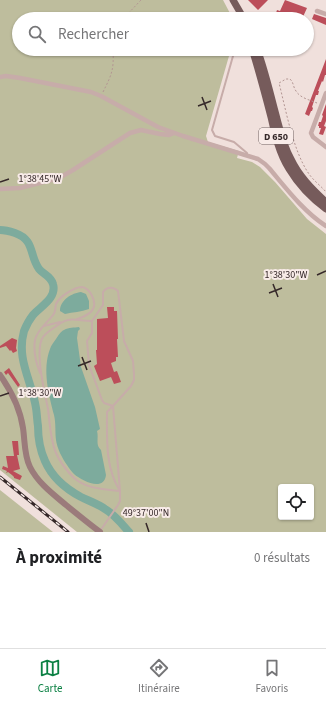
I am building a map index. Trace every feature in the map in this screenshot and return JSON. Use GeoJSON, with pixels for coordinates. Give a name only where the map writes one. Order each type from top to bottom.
{"type":"FeatureCollection","features":[{"type":"Feature","properties":{"kind":"main road"},"geometry":{"type":"LineString","coordinates":[[228,0],[234,12]]}},
{"type":"Feature","properties":{"kind":"main road"},"geometry":{"type":"LineString","coordinates":[[233,0],[240,12]]}},
{"type":"Feature","properties":{"kind":"main road","name":"D 650"},"geometry":{"type":"LineString","coordinates":[[254,56],[276,140],[288,168],[308,194],[326,209]]}},
{"type":"Feature","properties":{"kind":"main road","name":"D 650"},"geometry":{"type":"LineString","coordinates":[[259,56],[283,141],[291,159],[299,173],[310,187],[326,202]]}},
{"type":"Feature","properties":{"kind":"main road"},"geometry":{"type":"LineString","coordinates":[[0,375],[11,391],[17,405],[22,421],[26,454],[34,474],[43,486],[99,532]]}},
{"type":"Feature","properties":{"kind":"street"},"geometry":{"type":"LineString","coordinates":[[317,10],[326,14]]}},
{"type":"Feature","properties":{"kind":"street"},"geometry":{"type":"LineString","coordinates":[[0,77],[6,76],[20,78],[82,89],[102,96],[151,124],[174,133],[258,159],[265,164],[304,208],[326,226]]}},
{"type":"Feature","properties":{"kind":"street"},"geometry":{"type":"LineString","coordinates":[[326,93],[311,133],[313,137],[326,147]]}},
{"type":"Feature","properties":{"kind":"street"},"geometry":{"type":"LineString","coordinates":[[0,189],[20,188],[59,178],[130,133],[141,130],[164,135],[174,133]]}},
{"type":"Feature","properties":{"kind":"lane"},"geometry":{"type":"LineString","coordinates":[[233,56],[212,130],[215,136],[234,142],[247,153],[246,155]]}},
{"type":"Feature","properties":{"kind":"lane"},"geometry":{"type":"LineString","coordinates":[[76,320],[89,314],[94,307],[91,296],[87,290],[82,287],[76,288],[67,293],[56,303],[54,314],[36,335],[35,354],[49,415],[54,449],[61,463],[84,485],[92,488],[120,491]]}},
{"type":"Feature","properties":{"kind":"lane"},"geometry":{"type":"LineString","coordinates":[[113,406],[102,402],[89,365],[87,341],[92,333],[92,321],[103,305],[103,292],[110,288],[118,291],[124,341],[133,361],[134,374],[134,380],[131,386],[113,406],[107,412],[108,448],[112,473],[115,484],[120,491]]}},
{"type":"Feature","properties":{"kind":"lane"},"geometry":{"type":"LineString","coordinates":[[44,326],[68,320],[92,321]]}},
{"type":"Feature","properties":{"kind":"lane"},"geometry":{"type":"LineString","coordinates":[[41,376],[40,347],[42,338],[62,322]]}},
{"type":"Feature","properties":{"kind":"lane"},"geometry":{"type":"LineString","coordinates":[[99,532],[120,503],[113,406]]}},
{"type":"Feature","properties":{"kind":"path"},"geometry":{"type":"LineString","coordinates":[[130,12],[141,0]]}},
{"type":"Feature","properties":{"kind":"path"},"geometry":{"type":"LineString","coordinates":[[102,96],[112,75],[113,56]]}},
{"type":"Feature","properties":{"kind":"path"},"geometry":{"type":"LineString","coordinates":[[322,105],[303,98],[297,93],[293,82],[290,79],[286,79],[279,83],[301,159],[309,174],[326,192]]}},
{"type":"Feature","properties":{"kind":"shaded area"},"geometry":{"type":"Polygon","coordinates":[[[0,0],[223,0],[229,12],[12,12],[12,56],[229,56],[206,136],[208,142],[239,151],[237,158],[252,162],[260,167],[307,219],[326,234],[326,532],[77,532],[0,470],[0,0]]]}},
{"type":"Feature","properties":{"kind":"shaded area"},"geometry":{"type":"Polygon","coordinates":[[[81,292],[86,294],[89,301],[89,309],[65,314],[60,311],[64,300],[81,292]]]}},
{"type":"Feature","properties":{"kind":"shaded area"},"geometry":{"type":"Polygon","coordinates":[[[79,327],[80,329],[78,331],[77,338],[81,367],[95,407],[100,429],[97,431],[98,444],[101,450],[106,475],[101,483],[97,484],[92,484],[82,480],[74,474],[59,450],[56,437],[55,418],[46,374],[48,357],[52,345],[63,331],[68,328],[79,327]]]}},
{"type":"Feature","properties":{"kind":"shaded area"},"geometry":{"type":"Polygon","coordinates":[[[0,490],[53,532],[0,532],[0,490]]]}},
{"type":"Feature","properties":{"kind":"building"},"geometry":{"type":"Polygon","coordinates":[[[248,0],[268,0],[258,10],[248,0]]]}},
{"type":"Feature","properties":{"kind":"building"},"geometry":{"type":"Polygon","coordinates":[[[285,0],[307,8],[305,12],[276,12],[277,10],[280,11],[285,0]]]}},
{"type":"Feature","properties":{"kind":"building"},"geometry":{"type":"Polygon","coordinates":[[[314,14],[326,18],[326,25],[314,20],[314,14]]]}},
{"type":"Feature","properties":{"kind":"building"},"geometry":{"type":"Polygon","coordinates":[[[326,59],[326,75],[318,91],[318,95],[316,95],[312,111],[309,116],[305,114],[326,59]]]}},
{"type":"Feature","properties":{"kind":"building"},"geometry":{"type":"Polygon","coordinates":[[[326,104],[326,121],[324,126],[326,127],[323,135],[319,134],[321,128],[318,126],[319,122],[321,122],[326,104]]]}},
{"type":"Feature","properties":{"kind":"building"},"geometry":{"type":"Polygon","coordinates":[[[107,307],[114,307],[114,311],[117,311],[118,357],[116,357],[116,361],[111,363],[114,372],[117,371],[121,382],[114,384],[111,377],[100,381],[94,366],[97,364],[97,319],[108,318],[107,307]]]}},
{"type":"Feature","properties":{"kind":"building"},"geometry":{"type":"Polygon","coordinates":[[[12,338],[17,340],[17,351],[13,353],[6,346],[0,348],[0,346],[12,338]]]}},
{"type":"Feature","properties":{"kind":"building"},"geometry":{"type":"Polygon","coordinates":[[[9,368],[20,385],[18,387],[8,373],[6,375],[4,372],[9,368]]]}},
{"type":"Feature","properties":{"kind":"building"},"geometry":{"type":"Polygon","coordinates":[[[12,441],[18,441],[19,455],[17,455],[20,469],[13,471],[22,476],[20,480],[14,478],[8,472],[6,473],[7,471],[2,469],[3,466],[8,468],[6,456],[14,456],[12,441]]]}},
{"type":"Feature","properties":{"kind":"waterway"},"geometry":{"type":"LineString","coordinates":[[0,230],[15,233],[26,240],[31,248],[36,264],[39,269],[52,281],[54,289],[51,298],[30,319],[24,331],[22,342],[23,361],[34,398],[38,435],[45,461],[51,472],[65,486],[81,497],[108,511],[118,519],[129,532]]}},
{"type":"Feature","properties":{"kind":"railway"},"geometry":{"type":"LineString","coordinates":[[0,477],[68,532]]}}]}
